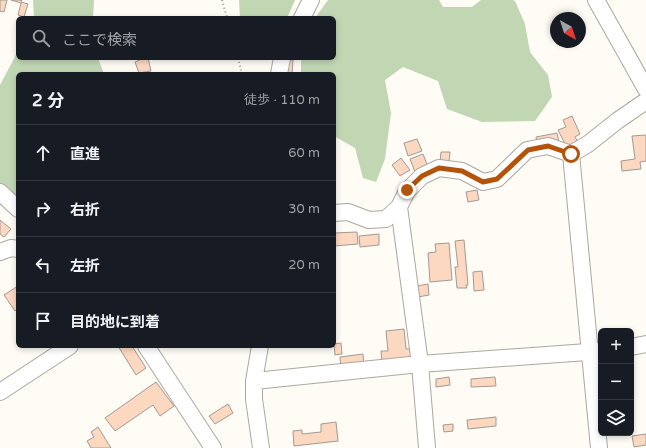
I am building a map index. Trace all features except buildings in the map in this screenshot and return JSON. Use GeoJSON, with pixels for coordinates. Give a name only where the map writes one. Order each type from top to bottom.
{"type":"FeatureCollection","features":[{"type":"Feature","properties":{"kind":"street"},"geometry":{"type":"LineString","coordinates":[[303,16],[311,0]]}},
{"type":"Feature","properties":{"kind":"street"},"geometry":{"type":"LineString","coordinates":[[596,0],[646,90]]}},
{"type":"Feature","properties":{"kind":"street"},"geometry":{"type":"LineString","coordinates":[[279,72],[282,60]]}},
{"type":"Feature","properties":{"kind":"street"},"geometry":{"type":"LineString","coordinates":[[336,213],[348,212],[369,220],[386,219],[399,207],[407,190],[422,176],[439,168],[462,171],[483,182],[497,179],[528,150],[548,146],[571,154],[588,144],[617,121],[646,101]]}},
{"type":"Feature","properties":{"kind":"street"},"geometry":{"type":"LineString","coordinates":[[571,154],[595,352],[599,448]]}},
{"type":"Feature","properties":{"kind":"street"},"geometry":{"type":"LineString","coordinates":[[0,192],[16,207]]}},
{"type":"Feature","properties":{"kind":"street"},"geometry":{"type":"LineString","coordinates":[[399,207],[420,364],[427,448]]}},
{"type":"Feature","properties":{"kind":"street"},"geometry":{"type":"LineString","coordinates":[[0,252],[11,248],[16,249]]}},
{"type":"Feature","properties":{"kind":"street"},"geometry":{"type":"LineString","coordinates":[[634,346],[646,344]]}},
{"type":"Feature","properties":{"kind":"street"},"geometry":{"type":"LineString","coordinates":[[0,392],[67,348]]}},
{"type":"Feature","properties":{"kind":"street"},"geometry":{"type":"LineString","coordinates":[[147,348],[213,448]]}},
{"type":"Feature","properties":{"kind":"street"},"geometry":{"type":"LineString","coordinates":[[260,348],[254,381],[254,399],[262,448]]}},
{"type":"Feature","properties":{"kind":"street"},"geometry":{"type":"LineString","coordinates":[[254,381],[420,364],[595,352]]}},
{"type":"Feature","properties":{"kind":"path"},"geometry":{"type":"LineString","coordinates":[[222,0],[226,16]]}},
{"type":"Feature","properties":{"kind":"path"},"geometry":{"type":"LineString","coordinates":[[238,60],[242,72]]}},
{"type":"Feature","properties":{"kind":"green space"},"geometry":{"type":"Polygon","coordinates":[[[33,0],[94,0],[93,16],[34,16],[33,0]]]}},
{"type":"Feature","properties":{"kind":"green space"},"geometry":{"type":"Polygon","coordinates":[[[239,0],[295,0],[288,16],[240,16],[239,0]]]}},
{"type":"Feature","properties":{"kind":"green space"},"geometry":{"type":"Polygon","coordinates":[[[328,0],[439,0],[443,7],[472,7],[481,0],[513,0],[515,1],[525,24],[530,52],[548,75],[552,97],[535,121],[482,122],[447,109],[438,81],[403,67],[385,80],[391,113],[385,159],[376,182],[363,178],[355,148],[336,137],[336,72],[301,72],[301,60],[336,60],[336,16],[316,16],[328,0]]]}},
{"type":"Feature","properties":{"kind":"green space"},"geometry":{"type":"Polygon","coordinates":[[[16,55],[16,60],[99,60],[103,72],[16,72],[16,197],[0,183],[0,85],[16,55]]]}},
{"type":"Feature","properties":{"kind":"route"},"geometry":{"type":"LineString","coordinates":[[407,190],[422,176],[439,168],[462,171],[483,182],[497,179],[528,150],[548,146],[571,154]]}}]}
